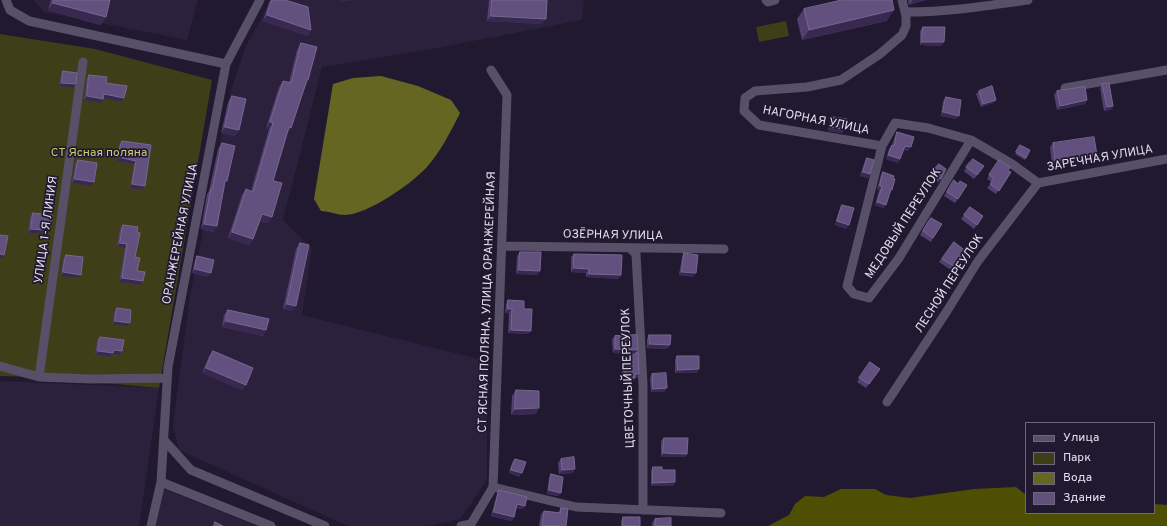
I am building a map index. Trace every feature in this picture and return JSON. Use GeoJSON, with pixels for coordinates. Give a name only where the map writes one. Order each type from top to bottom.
{"type":"FeatureCollection","features":[{"type":"Feature","properties":{"kind":"street"},"geometry":{"type":"LineString","coordinates":[[6,0],[10,10],[29,21],[226,64]]}},
{"type":"Feature","properties":{"kind":"street","name":"ОРАНЖЕРЕЙНАЯ УЛИЦА"},"geometry":{"type":"LineString","coordinates":[[151,526],[161,482],[168,367],[226,64],[260,0]]}},
{"type":"Feature","properties":{"kind":"street"},"geometry":{"type":"LineString","coordinates":[[766,0],[768,2],[775,0]]}},
{"type":"Feature","properties":{"kind":"street","name":"НАГОРНАЯ УЛИЦА"},"geometry":{"type":"LineString","coordinates":[[902,0],[906,26],[902,35],[880,54],[841,80],[807,87],[755,91],[745,98],[744,111],[759,125],[882,146],[895,123],[928,128],[971,140],[1012,164],[1038,183]]}},
{"type":"Feature","properties":{"kind":"street"},"geometry":{"type":"LineString","coordinates":[[905,12],[932,12],[974,8],[1028,0]]}},
{"type":"Feature","properties":{"kind":"street","name":"УЛИЦА 1-Я ЛИНИЯ"},"geometry":{"type":"LineString","coordinates":[[39,377],[83,62]]}},
{"type":"Feature","properties":{"kind":"street","name":"СТ ЯСНАЯ ПОЛЯНА, УЛИЦА ОРАНЖЕРЕЙНАЯ"},"geometry":{"type":"LineString","coordinates":[[461,526],[471,524],[493,487],[507,95],[491,70]]}},
{"type":"Feature","properties":{"kind":"street"},"geometry":{"type":"LineString","coordinates":[[1064,88],[1167,70]]}},
{"type":"Feature","properties":{"kind":"street","name":"МЕДОВЫЙ ПЕРЕУЛОК"},"geometry":{"type":"LineString","coordinates":[[882,146],[847,286],[854,294],[869,298],[899,258],[971,140]]}},
{"type":"Feature","properties":{"kind":"street","name":"ЗАРЕЧНАЯ УЛИЦА"},"geometry":{"type":"LineString","coordinates":[[1038,183],[1167,159]]}},
{"type":"Feature","properties":{"kind":"street","name":"ЛЕСНОЙ ПЕРЕУЛОК"},"geometry":{"type":"LineString","coordinates":[[887,402],[948,311],[978,261],[1038,183]]}},
{"type":"Feature","properties":{"kind":"street","name":"ОЗЁРНАЯ УЛИЦА"},"geometry":{"type":"LineString","coordinates":[[502,246],[724,249]]}},
{"type":"Feature","properties":{"kind":"street","name":"ЦВЕТОЧНЫЙ ПЕРЕУЛОК"},"geometry":{"type":"LineString","coordinates":[[630,248],[636,254],[643,385],[643,510]]}},
{"type":"Feature","properties":{"kind":"street"},"geometry":{"type":"LineString","coordinates":[[0,366],[39,377],[91,379],[167,378]]}},
{"type":"Feature","properties":{"kind":"street"},"geometry":{"type":"LineString","coordinates":[[164,440],[191,470],[325,526]]}},
{"type":"Feature","properties":{"kind":"street"},"geometry":{"type":"LineString","coordinates":[[161,482],[271,526]]}},
{"type":"Feature","properties":{"kind":"street"},"geometry":{"type":"LineString","coordinates":[[493,487],[576,507],[721,513]]}},
{"type":"Feature","properties":{"kind":"shaded area"},"geometry":{"type":"Polygon","coordinates":[[[33,0],[198,0],[187,40],[44,12],[33,0]]]}},
{"type":"Feature","properties":{"kind":"shaded area"},"geometry":{"type":"Polygon","coordinates":[[[271,0],[584,0],[582,20],[442,47],[322,67],[283,220],[312,248],[302,315],[487,361],[487,480],[460,519],[428,526],[348,526],[179,450],[173,425],[190,296],[230,93],[246,46],[271,0]]]}},
{"type":"Feature","properties":{"kind":"shaded area"},"geometry":{"type":"Polygon","coordinates":[[[0,381],[159,388],[139,526],[0,526],[0,381]]]}},
{"type":"Feature","properties":{"kind":"shaded area"},"geometry":{"type":"Polygon","coordinates":[[[1016,487],[1025,494],[1025,514],[1155,514],[1155,504],[1167,505],[1167,526],[768,526],[789,515],[795,504],[805,496],[824,497],[841,489],[875,489],[886,495],[910,498],[974,489],[1016,487]]]}},
{"type":"Feature","properties":{"kind":"shaded area"},"geometry":{"type":"Polygon","coordinates":[[[164,489],[257,526],[156,526],[164,489]]]}},
{"type":"Feature","properties":{"kind":"green space"},"geometry":{"type":"Polygon","coordinates":[[[786,21],[789,36],[759,42],[756,27],[786,21]]]}},
{"type":"Feature","properties":{"kind":"green space","name":"СТ Ясная поляна"},"geometry":{"type":"Polygon","coordinates":[[[0,34],[95,49],[212,80],[159,388],[39,377],[0,376],[0,34]]]}},
{"type":"Feature","properties":{"kind":"water"},"geometry":{"type":"Polygon","coordinates":[[[381,76],[418,86],[451,100],[460,113],[445,142],[426,168],[388,198],[365,210],[345,215],[321,211],[314,199],[333,84],[353,78],[381,76]]]}},
{"type":"Feature","properties":{"kind":"building"},"geometry":{"type":"Polygon","coordinates":[[[54,0],[110,0],[106,17],[53,3],[54,0]]]}},
{"type":"Feature","properties":{"kind":"building"},"geometry":{"type":"Polygon","coordinates":[[[272,0],[285,0],[308,7],[311,30],[267,15],[272,0]]]}},
{"type":"Feature","properties":{"kind":"building"},"geometry":{"type":"Polygon","coordinates":[[[492,0],[547,0],[546,19],[491,16],[492,0]]]}},
{"type":"Feature","properties":{"kind":"building"},"geometry":{"type":"Polygon","coordinates":[[[842,0],[892,0],[894,10],[809,30],[804,9],[842,0]]]}},
{"type":"Feature","properties":{"kind":"building"},"geometry":{"type":"Polygon","coordinates":[[[923,27],[945,27],[944,42],[922,42],[923,27]]]}},
{"type":"Feature","properties":{"kind":"building"},"geometry":{"type":"Polygon","coordinates":[[[301,43],[317,47],[308,80],[291,128],[289,127],[273,181],[282,183],[272,217],[262,214],[253,239],[232,232],[246,189],[253,192],[273,123],[270,122],[283,81],[291,83],[301,43]]]}},
{"type":"Feature","properties":{"kind":"building"},"geometry":{"type":"Polygon","coordinates":[[[63,71],[77,73],[76,84],[62,83],[63,71]]]}},
{"type":"Feature","properties":{"kind":"building"},"geometry":{"type":"Polygon","coordinates":[[[89,75],[107,77],[106,83],[127,86],[124,98],[104,94],[103,99],[87,96],[89,75]]]}},
{"type":"Feature","properties":{"kind":"building"},"geometry":{"type":"Polygon","coordinates":[[[1109,83],[1113,106],[1107,107],[1102,84],[1109,83]]]}},
{"type":"Feature","properties":{"kind":"building"},"geometry":{"type":"Polygon","coordinates":[[[992,86],[996,100],[983,104],[979,91],[992,86]]]}},
{"type":"Feature","properties":{"kind":"building"},"geometry":{"type":"Polygon","coordinates":[[[1085,87],[1087,100],[1060,106],[1057,91],[1085,87]]]}},
{"type":"Feature","properties":{"kind":"building"},"geometry":{"type":"Polygon","coordinates":[[[232,96],[246,99],[239,130],[225,127],[232,96]]]}},
{"type":"Feature","properties":{"kind":"building"},"geometry":{"type":"Polygon","coordinates":[[[946,97],[961,100],[959,116],[943,112],[946,97]]]}},
{"type":"Feature","properties":{"kind":"building"},"geometry":{"type":"Polygon","coordinates":[[[833,117],[847,119],[844,129],[830,127],[833,117]]]}},
{"type":"Feature","properties":{"kind":"building"},"geometry":{"type":"Polygon","coordinates":[[[897,132],[914,137],[911,147],[905,146],[900,159],[888,155],[892,145],[894,146],[897,132]]]}},
{"type":"Feature","properties":{"kind":"building"},"geometry":{"type":"Polygon","coordinates":[[[1094,137],[1097,155],[1055,161],[1053,143],[1094,137]]]}},
{"type":"Feature","properties":{"kind":"building"},"geometry":{"type":"Polygon","coordinates":[[[122,141],[151,145],[145,186],[132,184],[136,161],[118,157],[122,141]]]}},
{"type":"Feature","properties":{"kind":"building"},"geometry":{"type":"Polygon","coordinates":[[[222,143],[235,146],[227,181],[225,181],[217,226],[204,224],[222,143]]]}},
{"type":"Feature","properties":{"kind":"building"},"geometry":{"type":"Polygon","coordinates":[[[1020,145],[1030,150],[1026,158],[1016,152],[1020,145]]]}},
{"type":"Feature","properties":{"kind":"building"},"geometry":{"type":"Polygon","coordinates":[[[867,158],[874,160],[870,174],[863,172],[867,158]]]}},
{"type":"Feature","properties":{"kind":"building"},"geometry":{"type":"Polygon","coordinates":[[[973,159],[984,166],[977,175],[966,167],[973,159]]]}},
{"type":"Feature","properties":{"kind":"building"},"geometry":{"type":"Polygon","coordinates":[[[78,160],[97,163],[94,182],[75,179],[78,160]]]}},
{"type":"Feature","properties":{"kind":"building"},"geometry":{"type":"Polygon","coordinates":[[[999,160],[1010,167],[1008,171],[1011,172],[999,191],[990,184],[994,178],[989,175],[999,160]]]}},
{"type":"Feature","properties":{"kind":"building"},"geometry":{"type":"Polygon","coordinates":[[[939,164],[946,169],[941,179],[932,172],[939,164]]]}},
{"type":"Feature","properties":{"kind":"building"},"geometry":{"type":"Polygon","coordinates":[[[883,172],[894,176],[893,179],[895,179],[886,205],[877,202],[882,187],[880,186],[883,172]]]}},
{"type":"Feature","properties":{"kind":"building"},"geometry":{"type":"Polygon","coordinates":[[[954,180],[958,184],[960,181],[967,185],[958,199],[947,192],[954,180]]]}},
{"type":"Feature","properties":{"kind":"building"},"geometry":{"type":"Polygon","coordinates":[[[842,205],[854,208],[849,225],[837,221],[842,205]]]}},
{"type":"Feature","properties":{"kind":"building"},"geometry":{"type":"Polygon","coordinates":[[[970,207],[983,216],[977,225],[964,215],[970,207]]]}},
{"type":"Feature","properties":{"kind":"building"},"geometry":{"type":"Polygon","coordinates":[[[33,213],[52,215],[50,226],[44,226],[44,230],[31,229],[33,213]]]}},
{"type":"Feature","properties":{"kind":"building"},"geometry":{"type":"Polygon","coordinates":[[[931,218],[942,224],[933,238],[923,231],[931,218]]]}},
{"type":"Feature","properties":{"kind":"building"},"geometry":{"type":"Polygon","coordinates":[[[123,225],[138,227],[137,232],[140,233],[135,257],[140,258],[137,271],[145,272],[143,281],[122,278],[127,244],[120,243],[123,225]]]}},
{"type":"Feature","properties":{"kind":"building"},"geometry":{"type":"Polygon","coordinates":[[[0,235],[8,236],[4,255],[0,254],[0,235]]]}},
{"type":"Feature","properties":{"kind":"building"},"geometry":{"type":"Polygon","coordinates":[[[954,242],[967,252],[957,268],[942,259],[954,242]]]}},
{"type":"Feature","properties":{"kind":"building"},"geometry":{"type":"Polygon","coordinates":[[[300,243],[309,245],[296,306],[287,304],[300,243]]]}},
{"type":"Feature","properties":{"kind":"building"},"geometry":{"type":"Polygon","coordinates":[[[520,252],[541,252],[540,271],[519,270],[520,252]]]}},
{"type":"Feature","properties":{"kind":"building"},"geometry":{"type":"Polygon","coordinates":[[[684,253],[698,255],[696,273],[682,272],[684,253]]]}},
{"type":"Feature","properties":{"kind":"building"},"geometry":{"type":"Polygon","coordinates":[[[574,254],[622,255],[621,275],[589,274],[589,269],[574,268],[574,254]]]}},
{"type":"Feature","properties":{"kind":"building"},"geometry":{"type":"Polygon","coordinates":[[[66,255],[83,257],[81,275],[63,272],[66,255]]]}},
{"type":"Feature","properties":{"kind":"building"},"geometry":{"type":"Polygon","coordinates":[[[197,256],[214,260],[211,273],[195,269],[197,256]]]}},
{"type":"Feature","properties":{"kind":"building"},"geometry":{"type":"Polygon","coordinates":[[[508,300],[524,301],[524,309],[532,309],[531,331],[511,330],[512,309],[508,309],[508,300]]]}},
{"type":"Feature","properties":{"kind":"building"},"geometry":{"type":"Polygon","coordinates":[[[117,308],[131,310],[130,323],[115,321],[117,308]]]}},
{"type":"Feature","properties":{"kind":"building"},"geometry":{"type":"Polygon","coordinates":[[[228,310],[269,319],[266,330],[226,321],[228,310]]]}},
{"type":"Feature","properties":{"kind":"building"},"geometry":{"type":"Polygon","coordinates":[[[637,335],[638,350],[615,349],[615,336],[637,335]]]}},
{"type":"Feature","properties":{"kind":"building"},"geometry":{"type":"Polygon","coordinates":[[[649,335],[671,335],[670,345],[650,344],[649,335]]]}},
{"type":"Feature","properties":{"kind":"building"},"geometry":{"type":"Polygon","coordinates":[[[100,337],[124,340],[122,351],[114,350],[113,353],[98,351],[100,337]]]}},
{"type":"Feature","properties":{"kind":"building"},"geometry":{"type":"Polygon","coordinates":[[[213,351],[253,368],[246,385],[206,368],[213,351]]]}},
{"type":"Feature","properties":{"kind":"building"},"geometry":{"type":"Polygon","coordinates":[[[638,352],[639,374],[635,374],[635,378],[625,378],[624,361],[638,352]]]}},
{"type":"Feature","properties":{"kind":"building"},"geometry":{"type":"Polygon","coordinates":[[[677,356],[699,356],[699,369],[678,370],[677,356]]]}},
{"type":"Feature","properties":{"kind":"building"},"geometry":{"type":"Polygon","coordinates":[[[870,362],[880,369],[869,384],[859,378],[870,362]]]}},
{"type":"Feature","properties":{"kind":"building"},"geometry":{"type":"Polygon","coordinates":[[[666,373],[667,388],[653,389],[652,374],[666,373]]]}},
{"type":"Feature","properties":{"kind":"building"},"geometry":{"type":"Polygon","coordinates":[[[516,390],[539,391],[539,408],[515,409],[516,390]]]}},
{"type":"Feature","properties":{"kind":"building"},"geometry":{"type":"Polygon","coordinates":[[[664,438],[688,438],[687,454],[663,453],[664,438]]]}},
{"type":"Feature","properties":{"kind":"building"},"geometry":{"type":"Polygon","coordinates":[[[574,457],[575,469],[562,470],[561,459],[574,457]]]}},
{"type":"Feature","properties":{"kind":"building"},"geometry":{"type":"Polygon","coordinates":[[[515,459],[526,462],[522,473],[511,470],[515,459]]]}},
{"type":"Feature","properties":{"kind":"building"},"geometry":{"type":"Polygon","coordinates":[[[653,467],[662,467],[662,470],[675,470],[675,482],[653,483],[653,467]]]}},
{"type":"Feature","properties":{"kind":"building"},"geometry":{"type":"Polygon","coordinates":[[[551,474],[563,477],[561,493],[549,490],[551,474]]]}},
{"type":"Feature","properties":{"kind":"building"},"geometry":{"type":"Polygon","coordinates":[[[499,490],[527,497],[525,506],[517,504],[514,517],[494,512],[499,490]]]}},
{"type":"Feature","properties":{"kind":"building"},"geometry":{"type":"Polygon","coordinates":[[[561,508],[568,509],[566,526],[542,526],[544,511],[560,513],[561,508]]]}},
{"type":"Feature","properties":{"kind":"building"},"geometry":{"type":"Polygon","coordinates":[[[623,517],[640,517],[640,526],[623,526],[623,517]]]}},
{"type":"Feature","properties":{"kind":"building"},"geometry":{"type":"Polygon","coordinates":[[[671,518],[671,526],[655,526],[655,519],[671,518]]]}},
{"type":"Feature","properties":{"kind":"building"},"geometry":{"type":"Polygon","coordinates":[[[215,522],[223,526],[214,526],[215,522]]]}}]}
